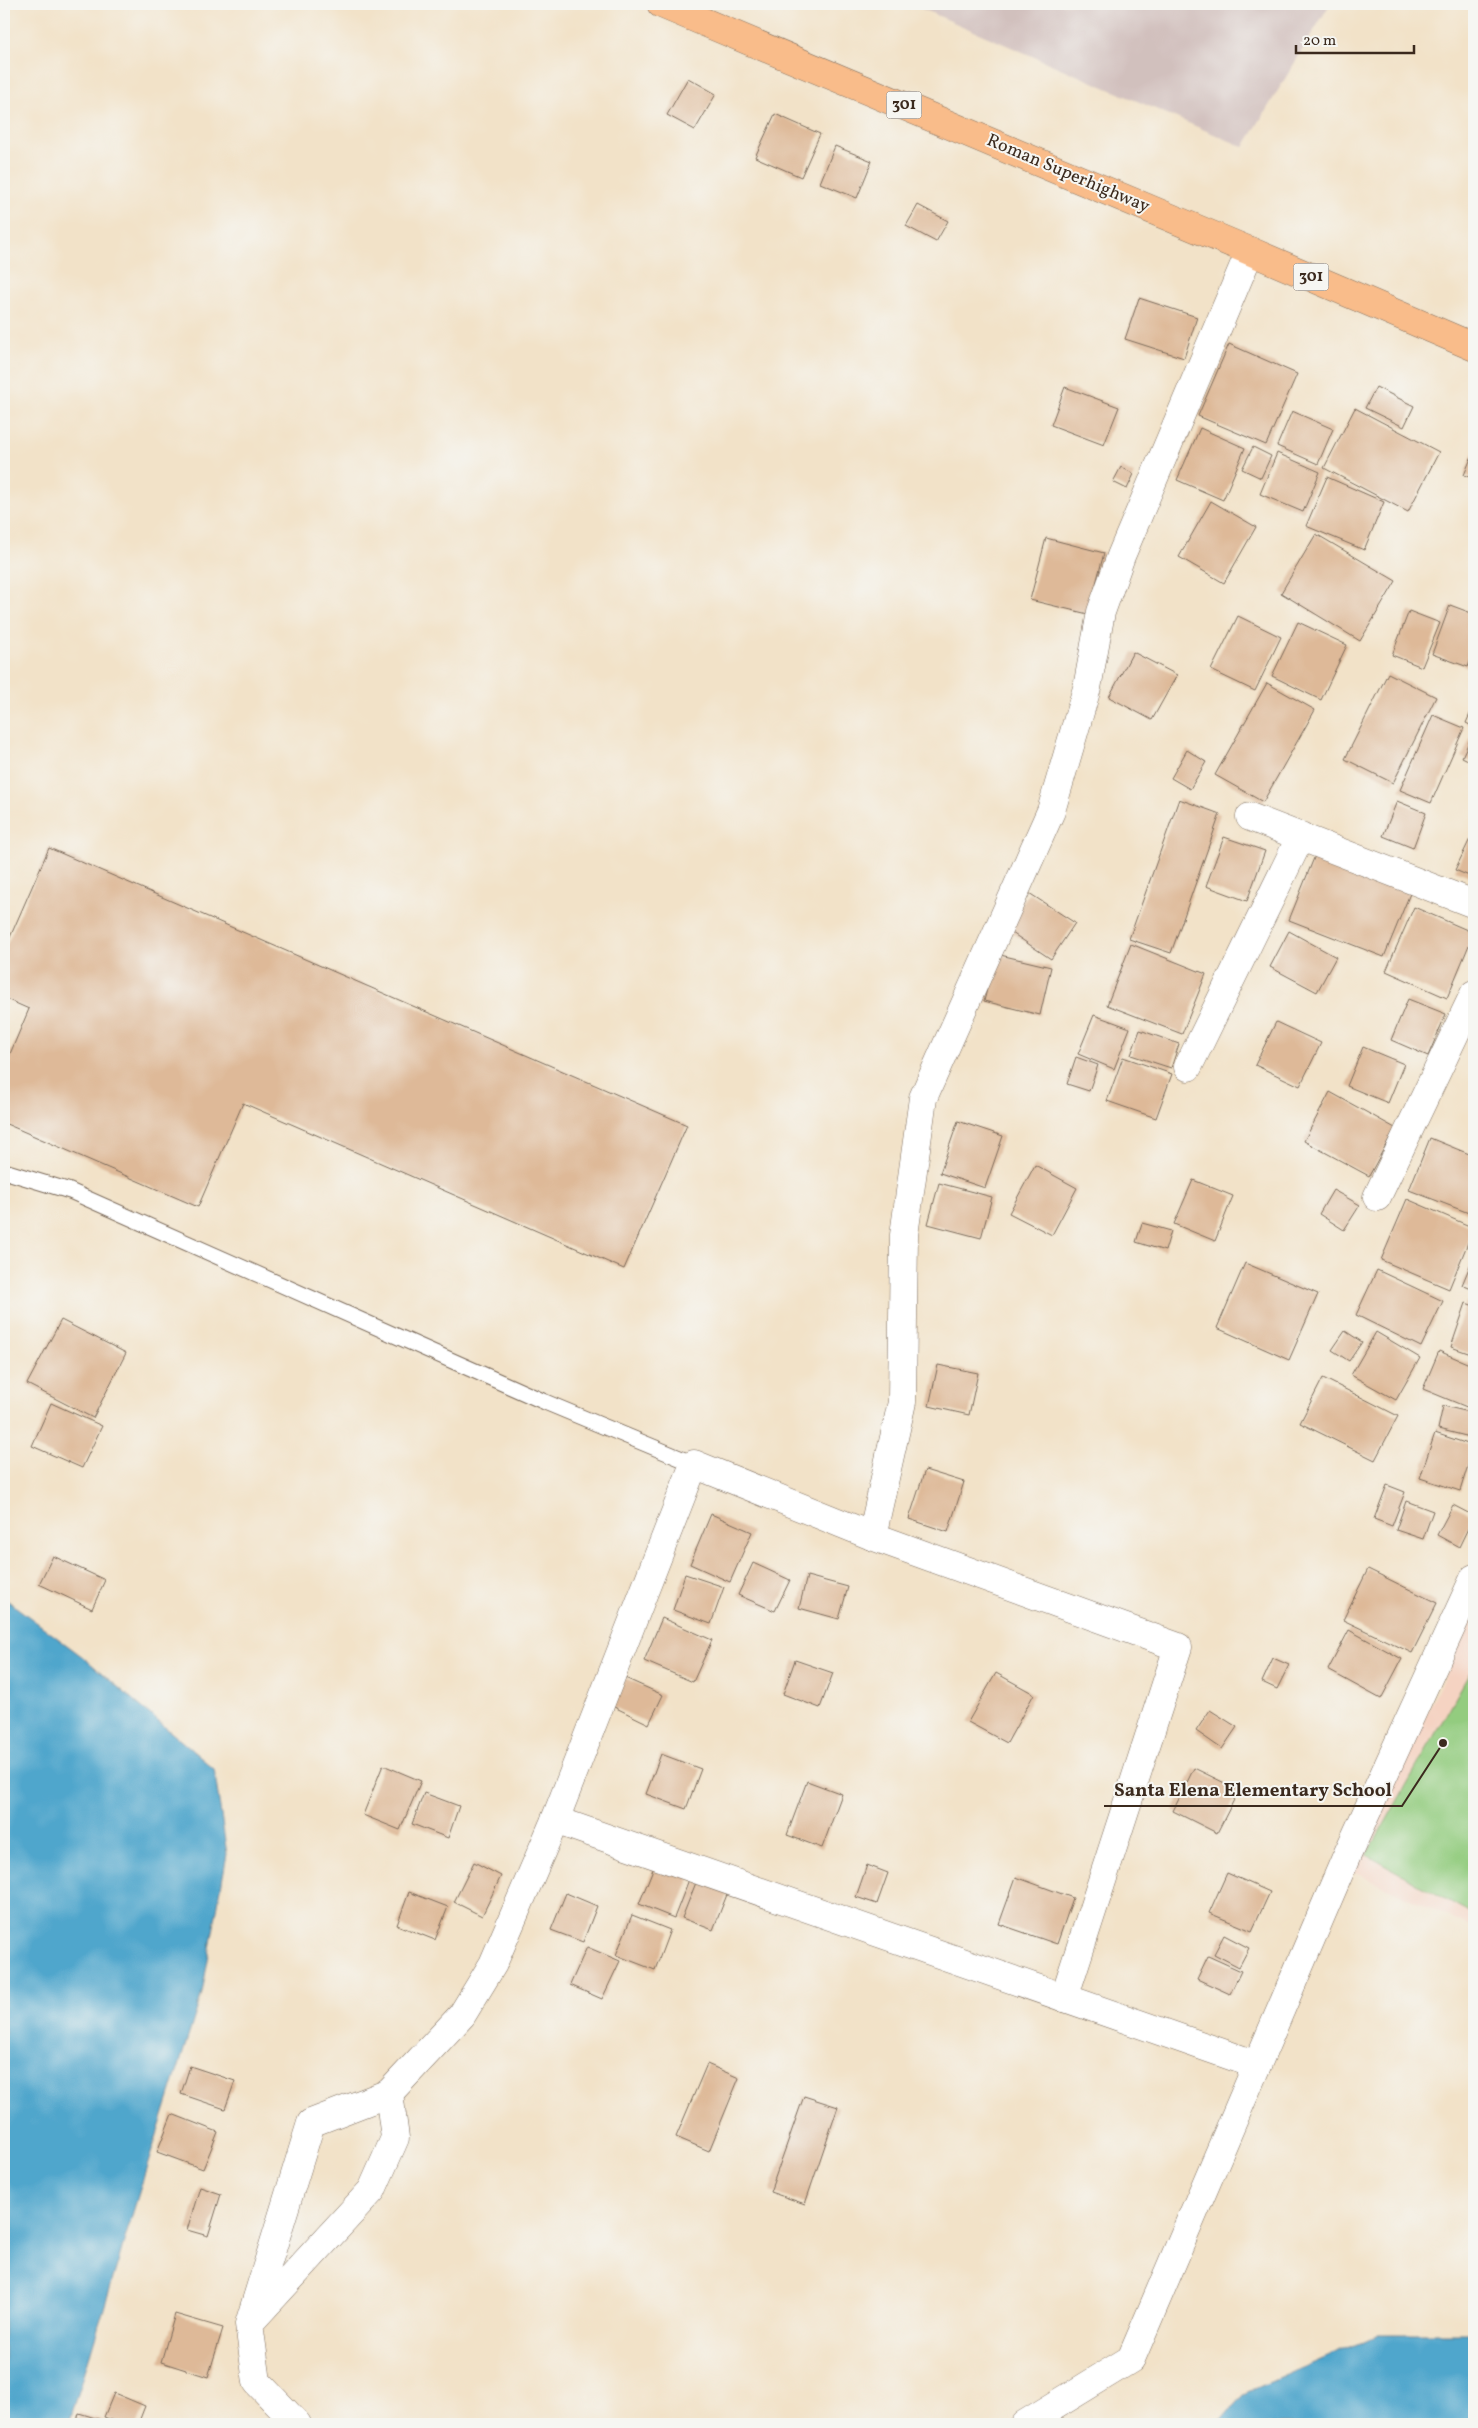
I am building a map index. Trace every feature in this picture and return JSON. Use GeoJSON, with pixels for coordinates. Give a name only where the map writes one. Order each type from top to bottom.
{"type":"FeatureCollection","features":[{"type":"Feature","properties":{"kind":"main road","name":"Roman Superhighway"},"geometry":{"type":"LineString","coordinates":[[661,4],[1474,347]]}},
{"type":"Feature","properties":{"kind":"street"},"geometry":{"type":"LineString","coordinates":[[872,1536],[902,1402],[904,1235],[923,1098],[1051,811],[1087,688],[1101,612],[1121,556],[1250,251]]}},
{"type":"Feature","properties":{"kind":"street"},"geometry":{"type":"LineString","coordinates":[[1250,817],[1474,904]]}},
{"type":"Feature","properties":{"kind":"street"},"geometry":{"type":"LineString","coordinates":[[1188,1067],[1301,836]]}},
{"type":"Feature","properties":{"kind":"street"},"geometry":{"type":"LineString","coordinates":[[1377,1197],[1474,994]]}},
{"type":"Feature","properties":{"kind":"street"},"geometry":{"type":"LineString","coordinates":[[297,2424],[257,2382],[249,2324],[311,2124],[389,2093],[462,2015],[493,1964],[555,1820],[694,1464],[872,1536],[1178,1648],[1064,1998]]}},
{"type":"Feature","properties":{"kind":"street"},"geometry":{"type":"LineString","coordinates":[[1025,2424],[1131,2359],[1347,1855],[1474,1578]]}},
{"type":"Feature","properties":{"kind":"street"},"geometry":{"type":"LineString","coordinates":[[555,1820],[1257,2065]]}},
{"type":"Feature","properties":{"kind":"street"},"geometry":{"type":"LineString","coordinates":[[249,2324],[372,2190],[395,2138],[389,2093]]}},
{"type":"Feature","properties":{"kind":"lane"},"geometry":{"type":"LineString","coordinates":[[4,1171],[70,1191],[545,1402],[694,1464]]}},
{"type":"Feature","properties":{"kind":"shaded area"},"geometry":{"type":"Polygon","coordinates":[[[911,4],[1330,4],[1244,147],[911,4]]]}},
{"type":"Feature","properties":{"kind":"shaded area"},"geometry":{"type":"Polygon","coordinates":[[[1474,1615],[1474,1929],[1351,1871],[1474,1615]]]}},
{"type":"Feature","properties":{"kind":"green space"},"geometry":{"type":"Polygon","coordinates":[[[1474,1665],[1474,1915],[1367,1855],[1474,1665]]]}},
{"type":"Feature","properties":{"kind":"water"},"geometry":{"type":"Polygon","coordinates":[[[4,1598],[83,1657],[214,1769],[227,1854],[202,1993],[69,2424],[4,2424],[4,1598]]]}},
{"type":"Feature","properties":{"kind":"water"},"geometry":{"type":"Polygon","coordinates":[[[1380,2334],[1474,2334],[1474,2424],[1217,2424],[1243,2394],[1380,2334]]]}},
{"type":"Feature","properties":{"kind":"building"},"geometry":{"type":"Polygon","coordinates":[[[688,78],[716,94],[695,130],[667,115],[688,78]]]}},
{"type":"Feature","properties":{"kind":"building"},"geometry":{"type":"Polygon","coordinates":[[[775,114],[820,134],[801,177],[755,157],[775,114]]]}},
{"type":"Feature","properties":{"kind":"building"},"geometry":{"type":"Polygon","coordinates":[[[835,146],[872,161],[857,198],[820,183],[835,146]]]}},
{"type":"Feature","properties":{"kind":"building"},"geometry":{"type":"Polygon","coordinates":[[[918,205],[948,221],[936,242],[906,226],[918,205]]]}},
{"type":"Feature","properties":{"kind":"building"},"geometry":{"type":"Polygon","coordinates":[[[1139,298],[1197,317],[1184,358],[1125,339],[1139,298]]]}},
{"type":"Feature","properties":{"kind":"building"},"geometry":{"type":"Polygon","coordinates":[[[1229,344],[1297,374],[1266,445],[1198,416],[1229,344]]]}},
{"type":"Feature","properties":{"kind":"building"},"geometry":{"type":"Polygon","coordinates":[[[1065,387],[1119,407],[1104,445],[1051,425],[1065,387]]]}},
{"type":"Feature","properties":{"kind":"building"},"geometry":{"type":"Polygon","coordinates":[[[1376,387],[1414,406],[1404,427],[1365,408],[1376,387]]]}},
{"type":"Feature","properties":{"kind":"building"},"geometry":{"type":"Polygon","coordinates":[[[1355,408],[1439,452],[1408,512],[1324,468],[1355,408]]]}},
{"type":"Feature","properties":{"kind":"building"},"geometry":{"type":"Polygon","coordinates":[[[1292,411],[1333,429],[1318,464],[1277,446],[1292,411]]]}},
{"type":"Feature","properties":{"kind":"building"},"geometry":{"type":"Polygon","coordinates":[[[1200,428],[1245,448],[1223,500],[1177,480],[1200,428]]]}},
{"type":"Feature","properties":{"kind":"building"},"geometry":{"type":"Polygon","coordinates":[[[1253,447],[1271,456],[1261,478],[1242,469],[1253,447]]]}},
{"type":"Feature","properties":{"kind":"building"},"geometry":{"type":"Polygon","coordinates":[[[1474,451],[1474,479],[1464,475],[1474,451]]]}},
{"type":"Feature","properties":{"kind":"building"},"geometry":{"type":"Polygon","coordinates":[[[1277,453],[1320,472],[1303,512],[1260,494],[1277,453]]]}},
{"type":"Feature","properties":{"kind":"building"},"geometry":{"type":"Polygon","coordinates":[[[1121,467],[1134,474],[1127,489],[1113,482],[1121,467]]]}},
{"type":"Feature","properties":{"kind":"building"},"geometry":{"type":"Polygon","coordinates":[[[1327,477],[1384,502],[1364,550],[1306,526],[1327,477]]]}},
{"type":"Feature","properties":{"kind":"building"},"geometry":{"type":"Polygon","coordinates":[[[1211,501],[1256,527],[1224,583],[1179,557],[1211,501]]]}},
{"type":"Feature","properties":{"kind":"building"},"geometry":{"type":"Polygon","coordinates":[[[1316,534],[1396,581],[1360,641],[1281,593],[1316,534]]]}},
{"type":"Feature","properties":{"kind":"building"},"geometry":{"type":"Polygon","coordinates":[[[1046,538],[1104,553],[1088,614],[1030,600],[1046,538]]]}},
{"type":"Feature","properties":{"kind":"building"},"geometry":{"type":"Polygon","coordinates":[[[1450,605],[1474,614],[1474,651],[1468,667],[1432,654],[1450,605]]]}},
{"type":"Feature","properties":{"kind":"building"},"geometry":{"type":"Polygon","coordinates":[[[1409,611],[1440,623],[1422,667],[1392,655],[1409,611]]]}},
{"type":"Feature","properties":{"kind":"building"},"geometry":{"type":"Polygon","coordinates":[[[1238,616],[1281,637],[1255,691],[1211,670],[1238,616]]]}},
{"type":"Feature","properties":{"kind":"building"},"geometry":{"type":"Polygon","coordinates":[[[1298,622],[1347,645],[1321,700],[1272,676],[1298,622]]]}},
{"type":"Feature","properties":{"kind":"building"},"geometry":{"type":"Polygon","coordinates":[[[1133,652],[1177,675],[1152,720],[1109,697],[1133,652]]]}},
{"type":"Feature","properties":{"kind":"building"},"geometry":{"type":"Polygon","coordinates":[[[1388,673],[1436,697],[1393,783],[1345,759],[1388,673]]]}},
{"type":"Feature","properties":{"kind":"building"},"geometry":{"type":"Polygon","coordinates":[[[1267,683],[1315,710],[1263,802],[1215,775],[1267,683]]]}},
{"type":"Feature","properties":{"kind":"building"},"geometry":{"type":"Polygon","coordinates":[[[1474,705],[1474,727],[1466,723],[1474,705]]]}},
{"type":"Feature","properties":{"kind":"building"},"geometry":{"type":"Polygon","coordinates":[[[1433,715],[1464,728],[1431,803],[1400,790],[1433,715]]]}},
{"type":"Feature","properties":{"kind":"building"},"geometry":{"type":"Polygon","coordinates":[[[1474,731],[1474,763],[1462,757],[1474,731]]]}},
{"type":"Feature","properties":{"kind":"building"},"geometry":{"type":"Polygon","coordinates":[[[1187,750],[1206,762],[1190,789],[1171,778],[1187,750]]]}},
{"type":"Feature","properties":{"kind":"building"},"geometry":{"type":"Polygon","coordinates":[[[1179,799],[1220,814],[1171,953],[1129,939],[1179,799]]]}},
{"type":"Feature","properties":{"kind":"building"},"geometry":{"type":"Polygon","coordinates":[[[1397,801],[1426,813],[1413,848],[1383,836],[1397,801]]]}},
{"type":"Feature","properties":{"kind":"building"},"geometry":{"type":"Polygon","coordinates":[[[1224,837],[1265,851],[1247,901],[1206,886],[1224,837]]]}},
{"type":"Feature","properties":{"kind":"building"},"geometry":{"type":"Polygon","coordinates":[[[1470,839],[1474,841],[1474,878],[1455,870],[1470,839]]]}},
{"type":"Feature","properties":{"kind":"building"},"geometry":{"type":"Polygon","coordinates":[[[49,848],[687,1125],[624,1269],[243,1103],[198,1207],[4,1123],[4,1068],[29,1009],[4,998],[4,951],[49,848]]]}},
{"type":"Feature","properties":{"kind":"building"},"geometry":{"type":"Polygon","coordinates":[[[1316,853],[1411,891],[1384,957],[1289,920],[1316,853]]]}},
{"type":"Feature","properties":{"kind":"building"},"geometry":{"type":"Polygon","coordinates":[[[1029,893],[1075,923],[1051,959],[1006,929],[1029,893]]]}},
{"type":"Feature","properties":{"kind":"building"},"geometry":{"type":"Polygon","coordinates":[[[1414,907],[1474,933],[1447,998],[1386,971],[1414,907]]]}},
{"type":"Feature","properties":{"kind":"building"},"geometry":{"type":"Polygon","coordinates":[[[1289,931],[1336,957],[1317,992],[1270,967],[1289,931]]]}},
{"type":"Feature","properties":{"kind":"building"},"geometry":{"type":"Polygon","coordinates":[[[1131,944],[1206,974],[1182,1034],[1107,1005],[1131,944]]]}},
{"type":"Feature","properties":{"kind":"building"},"geometry":{"type":"Polygon","coordinates":[[[996,954],[1051,967],[1040,1015],[984,1001],[996,954]]]}},
{"type":"Feature","properties":{"kind":"building"},"geometry":{"type":"Polygon","coordinates":[[[1408,999],[1446,1014],[1428,1056],[1391,1040],[1408,999]]]}},
{"type":"Feature","properties":{"kind":"building"},"geometry":{"type":"Polygon","coordinates":[[[1094,1015],[1130,1028],[1114,1069],[1078,1054],[1094,1015]]]}},
{"type":"Feature","properties":{"kind":"building"},"geometry":{"type":"Polygon","coordinates":[[[1276,1022],[1321,1043],[1300,1086],[1255,1065],[1276,1022]]]}},
{"type":"Feature","properties":{"kind":"building"},"geometry":{"type":"Polygon","coordinates":[[[1140,1030],[1179,1044],[1171,1068],[1131,1055],[1140,1030]]]}},
{"type":"Feature","properties":{"kind":"building"},"geometry":{"type":"Polygon","coordinates":[[[1363,1047],[1404,1064],[1388,1103],[1347,1086],[1363,1047]]]}},
{"type":"Feature","properties":{"kind":"building"},"geometry":{"type":"Polygon","coordinates":[[[1076,1057],[1098,1065],[1089,1091],[1067,1084],[1076,1057]]]}},
{"type":"Feature","properties":{"kind":"building"},"geometry":{"type":"Polygon","coordinates":[[[1123,1057],[1172,1074],[1156,1118],[1107,1101],[1123,1057]]]}},
{"type":"Feature","properties":{"kind":"building"},"geometry":{"type":"Polygon","coordinates":[[[1330,1092],[1395,1128],[1369,1176],[1304,1141],[1330,1092]]]}},
{"type":"Feature","properties":{"kind":"building"},"geometry":{"type":"Polygon","coordinates":[[[958,1121],[1003,1136],[985,1188],[940,1173],[958,1121]]]}},
{"type":"Feature","properties":{"kind":"building"},"geometry":{"type":"Polygon","coordinates":[[[1430,1138],[1474,1156],[1474,1215],[1409,1190],[1430,1138]]]}},
{"type":"Feature","properties":{"kind":"building"},"geometry":{"type":"Polygon","coordinates":[[[1035,1165],[1077,1188],[1052,1235],[1009,1213],[1035,1165]]]}},
{"type":"Feature","properties":{"kind":"building"},"geometry":{"type":"Polygon","coordinates":[[[1193,1180],[1233,1196],[1215,1241],[1174,1224],[1193,1180]]]}},
{"type":"Feature","properties":{"kind":"building"},"geometry":{"type":"Polygon","coordinates":[[[939,1183],[992,1197],[981,1238],[928,1224],[939,1183]]]}},
{"type":"Feature","properties":{"kind":"building"},"geometry":{"type":"Polygon","coordinates":[[[1333,1190],[1360,1205],[1344,1230],[1319,1214],[1333,1190]]]}},
{"type":"Feature","properties":{"kind":"building"},"geometry":{"type":"Polygon","coordinates":[[[1407,1199],[1474,1228],[1449,1289],[1381,1260],[1407,1199]]]}},
{"type":"Feature","properties":{"kind":"building"},"geometry":{"type":"Polygon","coordinates":[[[1142,1223],[1171,1231],[1165,1251],[1136,1242],[1142,1223]]]}},
{"type":"Feature","properties":{"kind":"building"},"geometry":{"type":"Polygon","coordinates":[[[1474,1256],[1474,1290],[1462,1285],[1474,1256]]]}},
{"type":"Feature","properties":{"kind":"building"},"geometry":{"type":"Polygon","coordinates":[[[1245,1263],[1318,1294],[1289,1360],[1217,1328],[1245,1263]]]}},
{"type":"Feature","properties":{"kind":"building"},"geometry":{"type":"Polygon","coordinates":[[[1377,1270],[1443,1301],[1421,1347],[1356,1315],[1377,1270]]]}},
{"type":"Feature","properties":{"kind":"building"},"geometry":{"type":"Polygon","coordinates":[[[1466,1303],[1474,1306],[1474,1355],[1451,1347],[1466,1303]]]}},
{"type":"Feature","properties":{"kind":"building"},"geometry":{"type":"Polygon","coordinates":[[[61,1320],[126,1353],[93,1418],[27,1384],[61,1320]]]}},
{"type":"Feature","properties":{"kind":"building"},"geometry":{"type":"Polygon","coordinates":[[[1345,1331],[1362,1342],[1349,1361],[1332,1350],[1345,1331]]]}},
{"type":"Feature","properties":{"kind":"building"},"geometry":{"type":"Polygon","coordinates":[[[1376,1332],[1420,1358],[1396,1400],[1351,1375],[1376,1332]]]}},
{"type":"Feature","properties":{"kind":"building"},"geometry":{"type":"Polygon","coordinates":[[[1439,1351],[1474,1366],[1474,1410],[1423,1389],[1439,1351]]]}},
{"type":"Feature","properties":{"kind":"building"},"geometry":{"type":"Polygon","coordinates":[[[938,1365],[978,1373],[969,1415],[929,1406],[938,1365]]]}},
{"type":"Feature","properties":{"kind":"building"},"geometry":{"type":"Polygon","coordinates":[[[1323,1378],[1398,1416],[1375,1460],[1300,1423],[1323,1378]]]}},
{"type":"Feature","properties":{"kind":"building"},"geometry":{"type":"Polygon","coordinates":[[[51,1403],[102,1426],[82,1468],[32,1446],[51,1403]]]}},
{"type":"Feature","properties":{"kind":"building"},"geometry":{"type":"Polygon","coordinates":[[[1443,1406],[1474,1413],[1470,1437],[1438,1429],[1443,1406]]]}},
{"type":"Feature","properties":{"kind":"building"},"geometry":{"type":"Polygon","coordinates":[[[1435,1433],[1474,1446],[1460,1491],[1420,1478],[1435,1433]]]}},
{"type":"Feature","properties":{"kind":"building"},"geometry":{"type":"Polygon","coordinates":[[[925,1470],[964,1482],[948,1532],[909,1519],[925,1470]]]}},
{"type":"Feature","properties":{"kind":"building"},"geometry":{"type":"Polygon","coordinates":[[[1387,1485],[1405,1492],[1392,1526],[1374,1519],[1387,1485]]]}},
{"type":"Feature","properties":{"kind":"building"},"geometry":{"type":"Polygon","coordinates":[[[1406,1501],[1433,1511],[1423,1539],[1396,1530],[1406,1501]]]}},
{"type":"Feature","properties":{"kind":"building"},"geometry":{"type":"Polygon","coordinates":[[[1453,1505],[1474,1516],[1459,1547],[1437,1535],[1453,1505]]]}},
{"type":"Feature","properties":{"kind":"building"},"geometry":{"type":"Polygon","coordinates":[[[711,1514],[752,1532],[730,1582],[690,1564],[711,1514]]]}},
{"type":"Feature","properties":{"kind":"building"},"geometry":{"type":"Polygon","coordinates":[[[53,1556],[105,1580],[92,1609],[39,1584],[53,1556]]]}},
{"type":"Feature","properties":{"kind":"building"},"geometry":{"type":"Polygon","coordinates":[[[753,1563],[790,1580],[775,1611],[738,1595],[753,1563]]]}},
{"type":"Feature","properties":{"kind":"building"},"geometry":{"type":"Polygon","coordinates":[[[1368,1569],[1437,1603],[1412,1653],[1343,1620],[1368,1569]]]}},
{"type":"Feature","properties":{"kind":"building"},"geometry":{"type":"Polygon","coordinates":[[[685,1574],[724,1587],[711,1624],[673,1610],[685,1574]]]}},
{"type":"Feature","properties":{"kind":"building"},"geometry":{"type":"Polygon","coordinates":[[[807,1576],[848,1587],[839,1619],[799,1608],[807,1576]]]}},
{"type":"Feature","properties":{"kind":"building"},"geometry":{"type":"Polygon","coordinates":[[[662,1618],[712,1640],[693,1682],[644,1661],[662,1618]]]}},
{"type":"Feature","properties":{"kind":"building"},"geometry":{"type":"Polygon","coordinates":[[[1349,1630],[1402,1659],[1381,1699],[1328,1670],[1349,1630]]]}},
{"type":"Feature","properties":{"kind":"building"},"geometry":{"type":"Polygon","coordinates":[[[1273,1658],[1289,1665],[1277,1689],[1262,1682],[1273,1658]]]}},
{"type":"Feature","properties":{"kind":"building"},"geometry":{"type":"Polygon","coordinates":[[[795,1660],[833,1673],[820,1708],[783,1694],[795,1660]]]}},
{"type":"Feature","properties":{"kind":"building"},"geometry":{"type":"Polygon","coordinates":[[[996,1673],[1034,1694],[1007,1743],[968,1722],[996,1673]]]}},
{"type":"Feature","properties":{"kind":"building"},"geometry":{"type":"Polygon","coordinates":[[[625,1678],[663,1695],[649,1724],[612,1706],[625,1678]]]}},
{"type":"Feature","properties":{"kind":"building"},"geometry":{"type":"Polygon","coordinates":[[[1210,1710],[1237,1727],[1222,1749],[1196,1731],[1210,1710]]]}},
{"type":"Feature","properties":{"kind":"building"},"geometry":{"type":"Polygon","coordinates":[[[661,1754],[701,1769],[686,1809],[646,1794],[661,1754]]]}},
{"type":"Feature","properties":{"kind":"building"},"geometry":{"type":"Polygon","coordinates":[[[383,1765],[421,1781],[400,1830],[363,1815],[383,1765]]]}},
{"type":"Feature","properties":{"kind":"building"},"geometry":{"type":"Polygon","coordinates":[[[1194,1768],[1239,1790],[1217,1833],[1173,1811],[1194,1768]]]}},
{"type":"Feature","properties":{"kind":"building"},"geometry":{"type":"Polygon","coordinates":[[[807,1781],[842,1794],[822,1848],[787,1835],[807,1781]]]}},
{"type":"Feature","properties":{"kind":"building"},"geometry":{"type":"Polygon","coordinates":[[[424,1793],[459,1806],[448,1838],[412,1824],[424,1793]]]}},
{"type":"Feature","properties":{"kind":"building"},"geometry":{"type":"Polygon","coordinates":[[[474,1862],[501,1876],[482,1916],[454,1902],[474,1862]]]}},
{"type":"Feature","properties":{"kind":"building"},"geometry":{"type":"Polygon","coordinates":[[[655,1864],[690,1877],[674,1918],[639,1904],[655,1864]]]}},
{"type":"Feature","properties":{"kind":"building"},"geometry":{"type":"Polygon","coordinates":[[[867,1865],[888,1873],[877,1904],[856,1897],[867,1865]]]}},
{"type":"Feature","properties":{"kind":"building"},"geometry":{"type":"Polygon","coordinates":[[[1227,1873],[1270,1892],[1252,1931],[1209,1913],[1227,1873]]]}},
{"type":"Feature","properties":{"kind":"building"},"geometry":{"type":"Polygon","coordinates":[[[1016,1877],[1073,1898],[1057,1944],[999,1924],[1016,1877]]]}},
{"type":"Feature","properties":{"kind":"building"},"geometry":{"type":"Polygon","coordinates":[[[697,1880],[728,1892],[713,1930],[682,1918],[697,1880]]]}},
{"type":"Feature","properties":{"kind":"building"},"geometry":{"type":"Polygon","coordinates":[[[409,1892],[448,1907],[435,1940],[397,1925],[409,1892]]]}},
{"type":"Feature","properties":{"kind":"building"},"geometry":{"type":"Polygon","coordinates":[[[566,1893],[597,1906],[583,1942],[551,1930],[566,1893]]]}},
{"type":"Feature","properties":{"kind":"building"},"geometry":{"type":"Polygon","coordinates":[[[632,1915],[670,1930],[655,1970],[616,1955],[632,1915]]]}},
{"type":"Feature","properties":{"kind":"building"},"geometry":{"type":"Polygon","coordinates":[[[1224,1935],[1249,1948],[1239,1967],[1214,1954],[1224,1935]]]}},
{"type":"Feature","properties":{"kind":"building"},"geometry":{"type":"Polygon","coordinates":[[[587,1947],[620,1961],[602,1999],[570,1985],[587,1947]]]}},
{"type":"Feature","properties":{"kind":"building"},"geometry":{"type":"Polygon","coordinates":[[[1208,1956],[1241,1971],[1230,1994],[1197,1979],[1208,1956]]]}},
{"type":"Feature","properties":{"kind":"building"},"geometry":{"type":"Polygon","coordinates":[[[707,2064],[739,2078],[709,2151],[676,2137],[707,2064]]]}},
{"type":"Feature","properties":{"kind":"building"},"geometry":{"type":"Polygon","coordinates":[[[190,2066],[235,2081],[225,2109],[181,2094],[190,2066]]]}},
{"type":"Feature","properties":{"kind":"building"},"geometry":{"type":"Polygon","coordinates":[[[804,2096],[838,2107],[805,2204],[770,2192],[804,2096]]]}},
{"type":"Feature","properties":{"kind":"building"},"geometry":{"type":"Polygon","coordinates":[[[172,2114],[218,2132],[203,2169],[157,2152],[172,2114]]]}},
{"type":"Feature","properties":{"kind":"building"},"geometry":{"type":"Polygon","coordinates":[[[200,2187],[221,2194],[208,2236],[187,2230],[200,2187]]]}},
{"type":"Feature","properties":{"kind":"building"},"geometry":{"type":"Polygon","coordinates":[[[175,2314],[223,2328],[208,2377],[161,2362],[175,2314]]]}},
{"type":"Feature","properties":{"kind":"building"},"geometry":{"type":"Polygon","coordinates":[[[114,2393],[145,2406],[138,2424],[122,2424],[104,2417],[114,2393]]]}},
{"type":"Feature","properties":{"kind":"building"},"geometry":{"type":"Polygon","coordinates":[[[79,2413],[105,2421],[105,2424],[76,2424],[79,2413]]]}},
{"type":"Feature","properties":{"kind":"place","name":"Santa Elena Elementary School"},"geometry":{"type":"Point","coordinates":[1443,1743]}}]}
